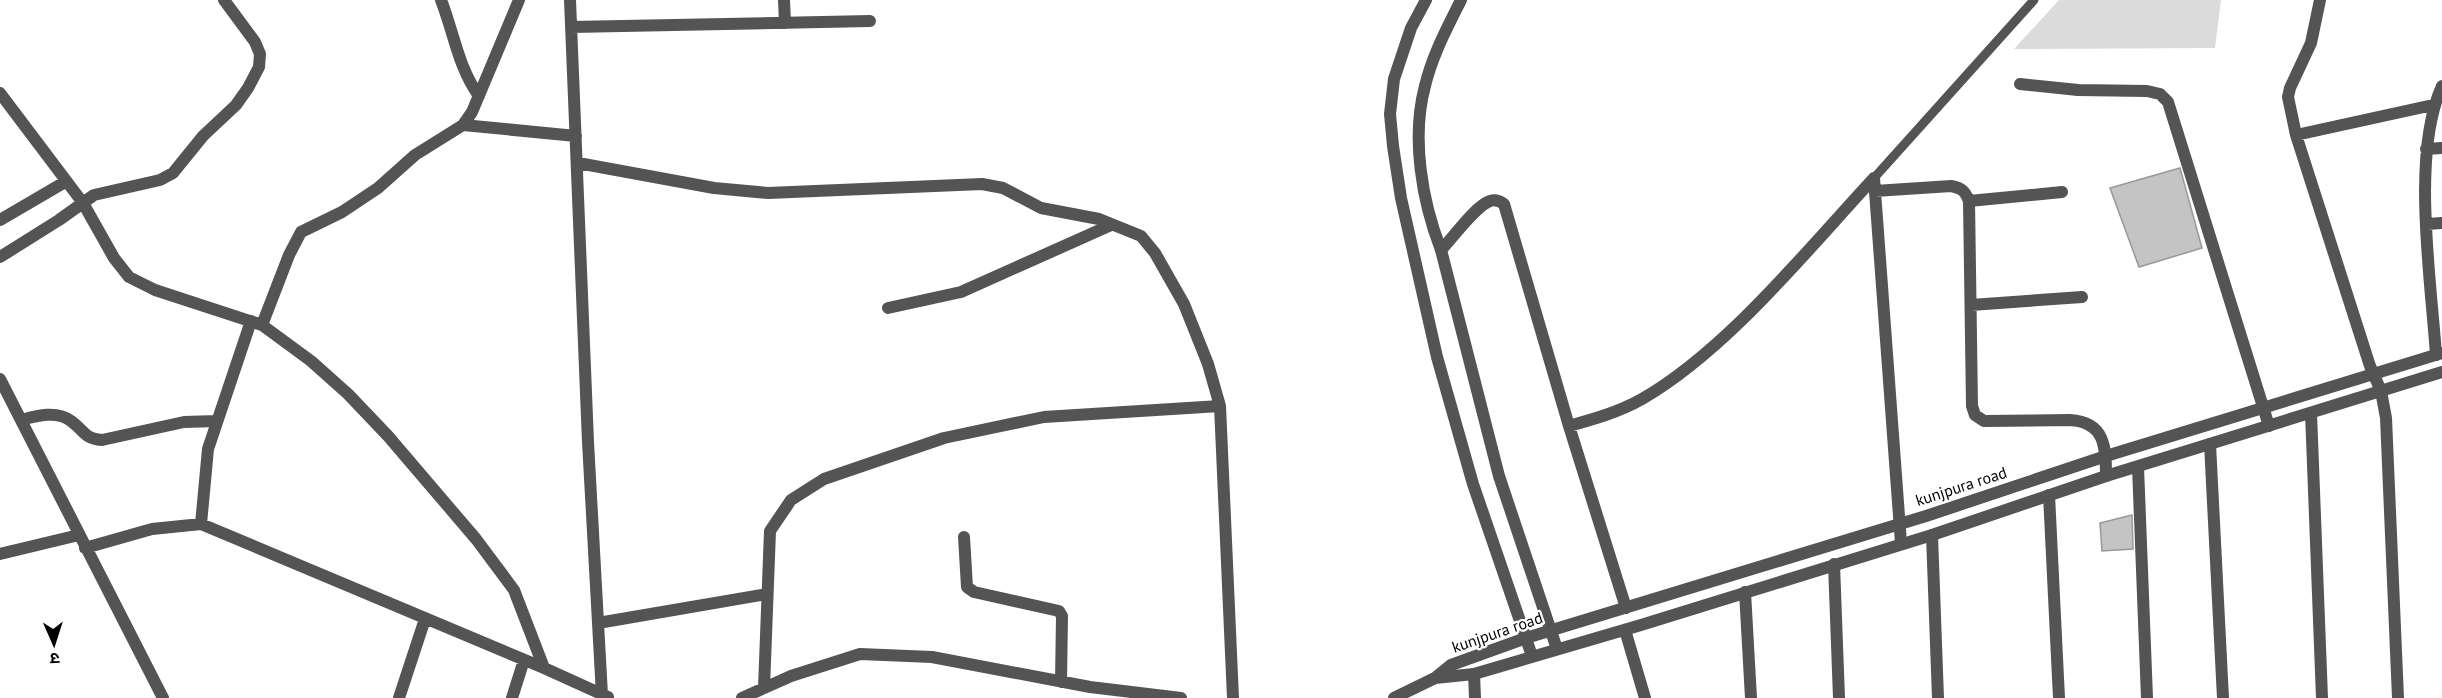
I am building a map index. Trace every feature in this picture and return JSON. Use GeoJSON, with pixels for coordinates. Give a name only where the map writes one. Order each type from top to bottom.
{"type":"FeatureCollection","features":[{"type":"Feature","properties":{"kind":"street"},"geometry":{"type":"LineString","coordinates":[[0,256],[30,240],[94,195],[160,180],[173,173],[203,136],[236,105],[259,67],[260,54],[255,42],[224,0]]}},
{"type":"Feature","properties":{"kind":"street"},"geometry":{"type":"LineString","coordinates":[[441,0],[460,63],[469,82],[480,96]]}},
{"type":"Feature","properties":{"kind":"street"},"geometry":{"type":"LineString","coordinates":[[201,524],[208,449],[217,421],[257,323],[301,232],[342,212],[378,188],[415,155],[463,125],[480,96],[519,0]]}},
{"type":"Feature","properties":{"kind":"street"},"geometry":{"type":"LineString","coordinates":[[570,0],[588,442],[598,623],[606,696]]}},
{"type":"Feature","properties":{"kind":"street"},"geometry":{"type":"LineString","coordinates":[[784,0],[785,23]]}},
{"type":"Feature","properties":{"kind":"street"},"geometry":{"type":"LineString","coordinates":[[1426,0],[1411,28],[1394,79],[1390,114],[1401,198],[1437,357],[1473,484],[1532,656]]}},
{"type":"Feature","properties":{"kind":"street"},"geometry":{"type":"LineString","coordinates":[[1461,0],[1441,41],[1424,86],[1420,122],[1421,168],[1434,233],[1441,250],[1499,476],[1557,649]]}},
{"type":"Feature","properties":{"kind":"street"},"geometry":{"type":"LineString","coordinates":[[2320,0],[2311,43],[2290,88],[2288,98],[2296,135],[2372,374],[2381,391],[2388,454],[2398,698]]}},
{"type":"Feature","properties":{"kind":"street"},"geometry":{"type":"LineString","coordinates":[[571,27],[870,21]]}},
{"type":"Feature","properties":{"kind":"street"},"geometry":{"type":"LineString","coordinates":[[2020,84],[2078,90],[2147,91],[2160,94],[2168,102],[2269,426]]}},
{"type":"Feature","properties":{"kind":"street"},"geometry":{"type":"LineString","coordinates":[[2439,354],[2427,224],[2426,149],[2433,105],[2442,86]]}},
{"type":"Feature","properties":{"kind":"street"},"geometry":{"type":"LineString","coordinates":[[0,93],[83,203],[114,258],[129,277],[155,290],[257,323],[311,361],[348,394],[388,436],[476,539],[514,590],[544,668]]}},
{"type":"Feature","properties":{"kind":"street"},"geometry":{"type":"LineString","coordinates":[[2296,135],[2433,105]]}},
{"type":"Feature","properties":{"kind":"street"},"geometry":{"type":"LineString","coordinates":[[463,125],[576,136]]}},
{"type":"Feature","properties":{"kind":"street"},"geometry":{"type":"LineString","coordinates":[[2426,149],[2442,148]]}},
{"type":"Feature","properties":{"kind":"street"},"geometry":{"type":"LineString","coordinates":[[578,163],[740,192],[768,193],[982,184],[997,186],[1032,205],[1100,219],[1141,236],[1155,253],[1184,304],[1208,364],[1220,406],[1233,698]]}},
{"type":"Feature","properties":{"kind":"street"},"geometry":{"type":"LineString","coordinates":[[0,220],[65,182]]}},
{"type":"Feature","properties":{"kind":"street"},"geometry":{"type":"LineString","coordinates":[[1569,426],[1608,415],[1642,399],[1676,376],[1742,318],[1874,184],[1951,186],[1965,192],[1969,201],[1972,406],[1975,415],[1984,422],[2083,420],[2100,432],[2106,456],[2106,476]]}},
{"type":"Feature","properties":{"kind":"street"},"geometry":{"type":"LineString","coordinates":[[1874,184],[1901,543]]}},
{"type":"Feature","properties":{"kind":"street"},"geometry":{"type":"LineString","coordinates":[[1969,201],[2062,192]]}},
{"type":"Feature","properties":{"kind":"street"},"geometry":{"type":"LineString","coordinates":[[1441,250],[1480,208],[1490,201],[1499,201],[1504,204],[1626,609]]}},
{"type":"Feature","properties":{"kind":"street"},"geometry":{"type":"LineString","coordinates":[[2427,224],[2442,223]]}},
{"type":"Feature","properties":{"kind":"street"},"geometry":{"type":"LineString","coordinates":[[888,308],[961,292],[1111,225]]}},
{"type":"Feature","properties":{"kind":"street"},"geometry":{"type":"LineString","coordinates":[[1971,304],[2082,297]]}},
{"type":"Feature","properties":{"kind":"street","name":"kunjpura road"},"geometry":{"type":"LineString","coordinates":[[1435,678],[1451,665],[1524,638],[1626,609],[2106,456],[2439,354]]}},
{"type":"Feature","properties":{"kind":"street","name":"kunjpura road"},"geometry":{"type":"LineString","coordinates":[[1435,678],[1474,674],[1625,630],[1932,535],[2106,476],[2442,372]]}},
{"type":"Feature","properties":{"kind":"street"},"geometry":{"type":"LineString","coordinates":[[0,379],[6,403],[21,420],[163,698]]}},
{"type":"Feature","properties":{"kind":"street"},"geometry":{"type":"LineString","coordinates":[[764,688],[770,531],[791,500],[824,479],[944,438],[1044,417],[1220,406]]}},
{"type":"Feature","properties":{"kind":"street"},"geometry":{"type":"LineString","coordinates":[[2311,413],[2322,698]]}},
{"type":"Feature","properties":{"kind":"street"},"geometry":{"type":"LineString","coordinates":[[21,420],[41,415],[58,415],[70,420],[89,438],[102,440],[184,422],[217,421]]}},
{"type":"Feature","properties":{"kind":"street"},"geometry":{"type":"LineString","coordinates":[[2210,444],[2223,698]]}},
{"type":"Feature","properties":{"kind":"street"},"geometry":{"type":"LineString","coordinates":[[2138,467],[2147,698]]}},
{"type":"Feature","properties":{"kind":"street"},"geometry":{"type":"LineString","coordinates":[[2049,495],[2059,698]]}},
{"type":"Feature","properties":{"kind":"street"},"geometry":{"type":"LineString","coordinates":[[85,548],[152,529],[201,524],[606,696]]}},
{"type":"Feature","properties":{"kind":"street"},"geometry":{"type":"LineString","coordinates":[[0,554],[79,535]]}},
{"type":"Feature","properties":{"kind":"street"},"geometry":{"type":"LineString","coordinates":[[1932,535],[1938,698]]}},
{"type":"Feature","properties":{"kind":"street"},"geometry":{"type":"LineString","coordinates":[[964,537],[967,587],[974,592],[1042,605],[1059,611],[1062,616],[1061,682]]}},
{"type":"Feature","properties":{"kind":"street"},"geometry":{"type":"LineString","coordinates":[[1834,564],[1839,698]]}},
{"type":"Feature","properties":{"kind":"street"},"geometry":{"type":"LineString","coordinates":[[1745,592],[1751,698]]}},
{"type":"Feature","properties":{"kind":"street"},"geometry":{"type":"LineString","coordinates":[[598,623],[767,594]]}},
{"type":"Feature","properties":{"kind":"street"},"geometry":{"type":"LineString","coordinates":[[399,698],[425,618]]}},
{"type":"Feature","properties":{"kind":"street"},"geometry":{"type":"LineString","coordinates":[[1625,630],[1645,698]]}},
{"type":"Feature","properties":{"kind":"street"},"geometry":{"type":"LineString","coordinates":[[742,698],[791,676],[860,654],[932,657],[1061,682],[1181,698]]}},
{"type":"Feature","properties":{"kind":"street"},"geometry":{"type":"LineString","coordinates":[[512,698],[524,660]]}},
{"type":"Feature","properties":{"kind":"street"},"geometry":{"type":"LineString","coordinates":[[1474,674],[1475,698]]}},
{"type":"Feature","properties":{"kind":"street"},"geometry":{"type":"LineString","coordinates":[[1402,696],[1435,678]]}},
{"type":"Feature","properties":{"kind":"lane"},"geometry":{"type":"LineString","coordinates":[[1874,184],[2034,0]]}},
{"type":"Feature","properties":{"kind":"shaded area"},"geometry":{"type":"Polygon","coordinates":[[[2059,0],[2221,0],[2215,48],[2014,49],[2059,0]]]}},
{"type":"Feature","properties":{"kind":"building"},"geometry":{"type":"Polygon","coordinates":[[[2180,168],[2202,248],[2139,267],[2110,188],[2180,168]]]}},
{"type":"Feature","properties":{"kind":"building"},"geometry":{"type":"Polygon","coordinates":[[[2132,515],[2133,549],[2102,551],[2100,523],[2132,515]]]}}]}
